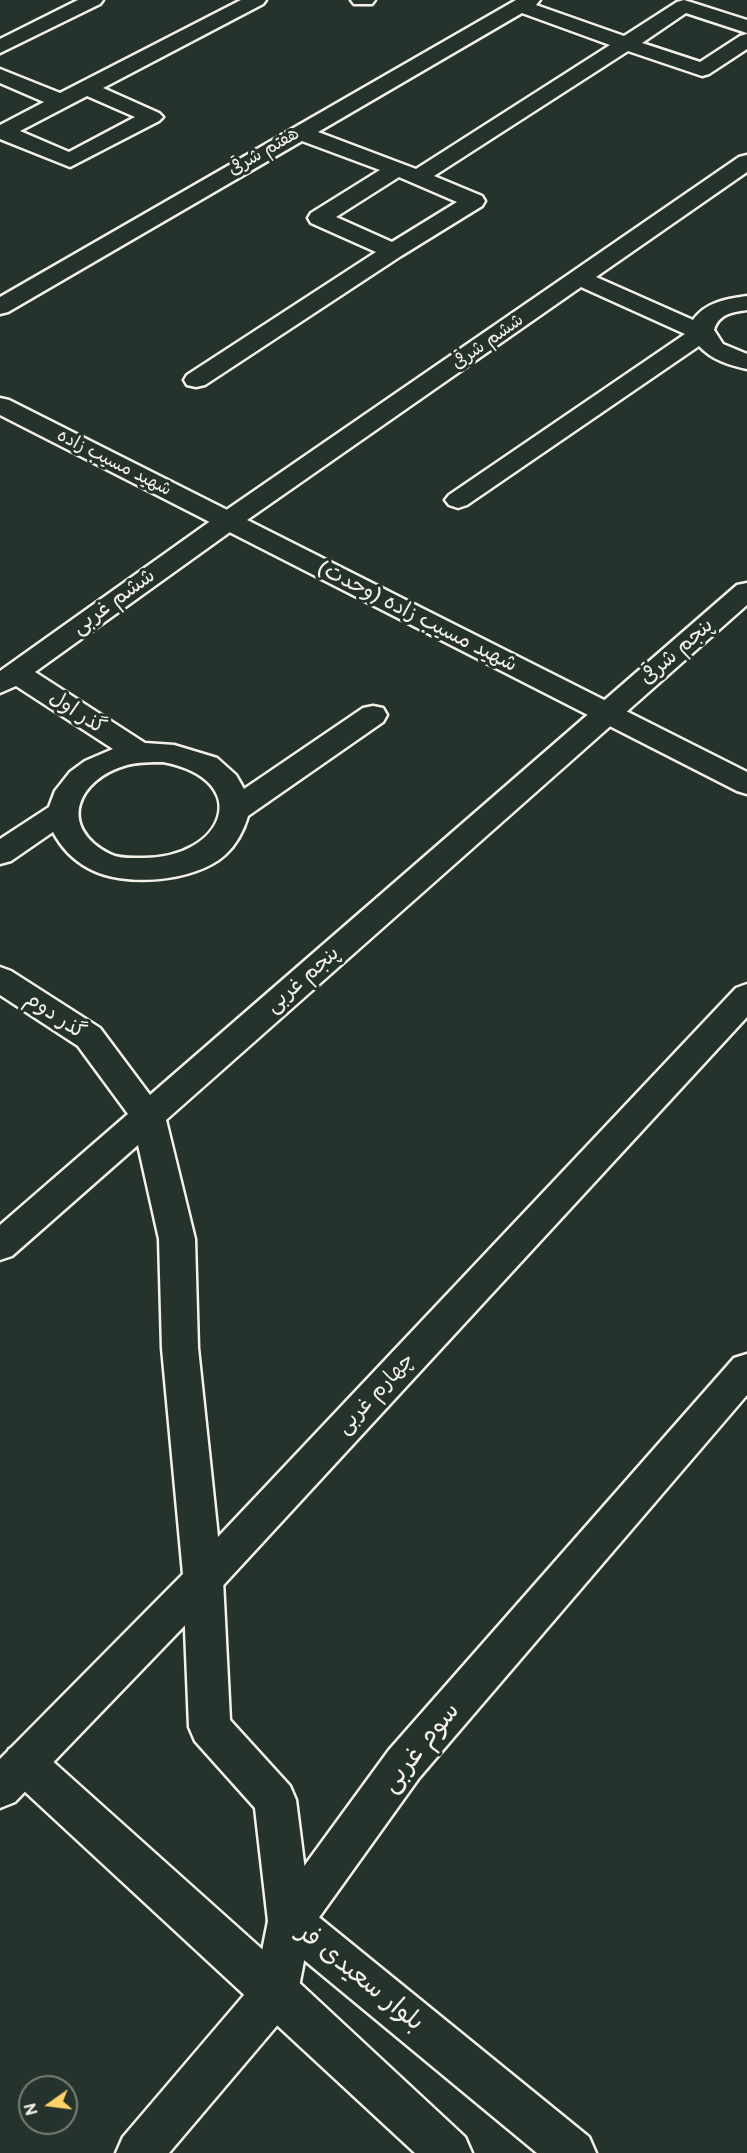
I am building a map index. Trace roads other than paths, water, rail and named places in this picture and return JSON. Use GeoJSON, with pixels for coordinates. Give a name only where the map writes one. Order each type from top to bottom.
{"type":"FeatureCollection","features":[{"type":"Feature","properties":{"kind":"street"},"geometry":{"type":"LineString","coordinates":[[0,47],[93,0]]}},
{"type":"Feature","properties":{"kind":"street"},"geometry":{"type":"LineString","coordinates":[[1,132],[256,0]]}},
{"type":"Feature","properties":{"kind":"street"},"geometry":{"type":"LineString","coordinates":[[525,3],[626,44],[702,70],[747,40]]}},
{"type":"Feature","properties":{"kind":"street","name":"هفتم شرقی"},"geometry":{"type":"LineString","coordinates":[[0,307],[525,3]]}},
{"type":"Feature","properties":{"kind":"street"},"geometry":{"type":"LineString","coordinates":[[393,251],[319,218],[408,173],[626,44],[689,3],[747,27]]}},
{"type":"Feature","properties":{"kind":"street"},"geometry":{"type":"LineString","coordinates":[[0,75],[60,101]]}},
{"type":"Feature","properties":{"kind":"street"},"geometry":{"type":"LineString","coordinates":[[1,132],[69,160],[152,117],[85,87]]}},
{"type":"Feature","properties":{"kind":"street"},"geometry":{"type":"LineString","coordinates":[[196,380],[393,251],[474,201],[408,173],[299,132]]}},
{"type":"Feature","properties":{"kind":"street","name":"ششم شرقی"},"geometry":{"type":"LineString","coordinates":[[228,521],[747,162]]}},
{"type":"Feature","properties":{"kind":"street"},"geometry":{"type":"LineString","coordinates":[[580,278],[702,333]]}},
{"type":"Feature","properties":{"kind":"street"},"geometry":{"type":"LineString","coordinates":[[747,303],[721,308],[710,315],[703,323],[702,333],[706,343],[717,352],[732,359],[747,362]]}},
{"type":"Feature","properties":{"kind":"street"},"geometry":{"type":"LineString","coordinates":[[458,500],[702,333]]}},
{"type":"Feature","properties":{"kind":"street","name":"شهید مسیب زاده"},"geometry":{"type":"LineString","coordinates":[[0,405],[228,521]]}},
{"type":"Feature","properties":{"kind":"street","name":"ششم غربی"},"geometry":{"type":"LineString","coordinates":[[8,678],[228,521]]}},
{"type":"Feature","properties":{"kind":"street","name":"شهید مسیب زاده (وحدت)"},"geometry":{"type":"LineString","coordinates":[[228,521],[607,713]]}},
{"type":"Feature","properties":{"kind":"street","name":"پنجم شرقی"},"geometry":{"type":"LineString","coordinates":[[607,713],[747,591]]}},
{"type":"Feature","properties":{"kind":"street","name":"گذر اول"},"geometry":{"type":"LineString","coordinates":[[8,678],[139,753]]}},
{"type":"Feature","properties":{"kind":"street"},"geometry":{"type":"LineString","coordinates":[[607,713],[747,784]]}},
{"type":"Feature","properties":{"kind":"street","name":"پنجم غربی"},"geometry":{"type":"LineString","coordinates":[[0,1246],[607,713]]}},
{"type":"Feature","properties":{"kind":"street"},"geometry":{"type":"LineString","coordinates":[[236,810],[373,715]]}},
{"type":"Feature","properties":{"kind":"street"},"geometry":{"type":"LineString","coordinates":[[139,753],[171,754],[187,757],[207,765],[223,778],[232,793],[236,810],[229,830],[213,848],[189,862],[160,869],[130,870],[101,862],[79,849],[65,832],[62,812],[67,795],[78,780],[94,767],[115,758],[139,753]]}},
{"type":"Feature","properties":{"kind":"street"},"geometry":{"type":"LineString","coordinates":[[0,854],[62,812]]}},
{"type":"Feature","properties":{"kind":"street","name":"گذر دوم"},"geometry":{"type":"LineString","coordinates":[[4,986],[89,1037],[148,1117]]}},
{"type":"Feature","properties":{"kind":"street","name":"چهارم غربی"},"geometry":{"type":"LineString","coordinates":[[12,1776],[203,1580],[747,996]]}},
{"type":"Feature","properties":{"kind":"street","name":"بلوار سعیدی فر"},"geometry":{"type":"LineString","coordinates":[[148,1117],[177,1239],[180,1348],[203,1580],[210,1727],[275,1800],[290,1921],[573,2153]]}},
{"type":"Feature","properties":{"kind":"street","name":"سوم غربی"},"geometry":{"type":"LineString","coordinates":[[139,2153],[276,1992],[290,1921],[404,1764],[747,1369]]}},
{"type":"Feature","properties":{"kind":"street"},"geometry":{"type":"LineString","coordinates":[[12,1776],[276,1992],[449,2153]]}}]}
